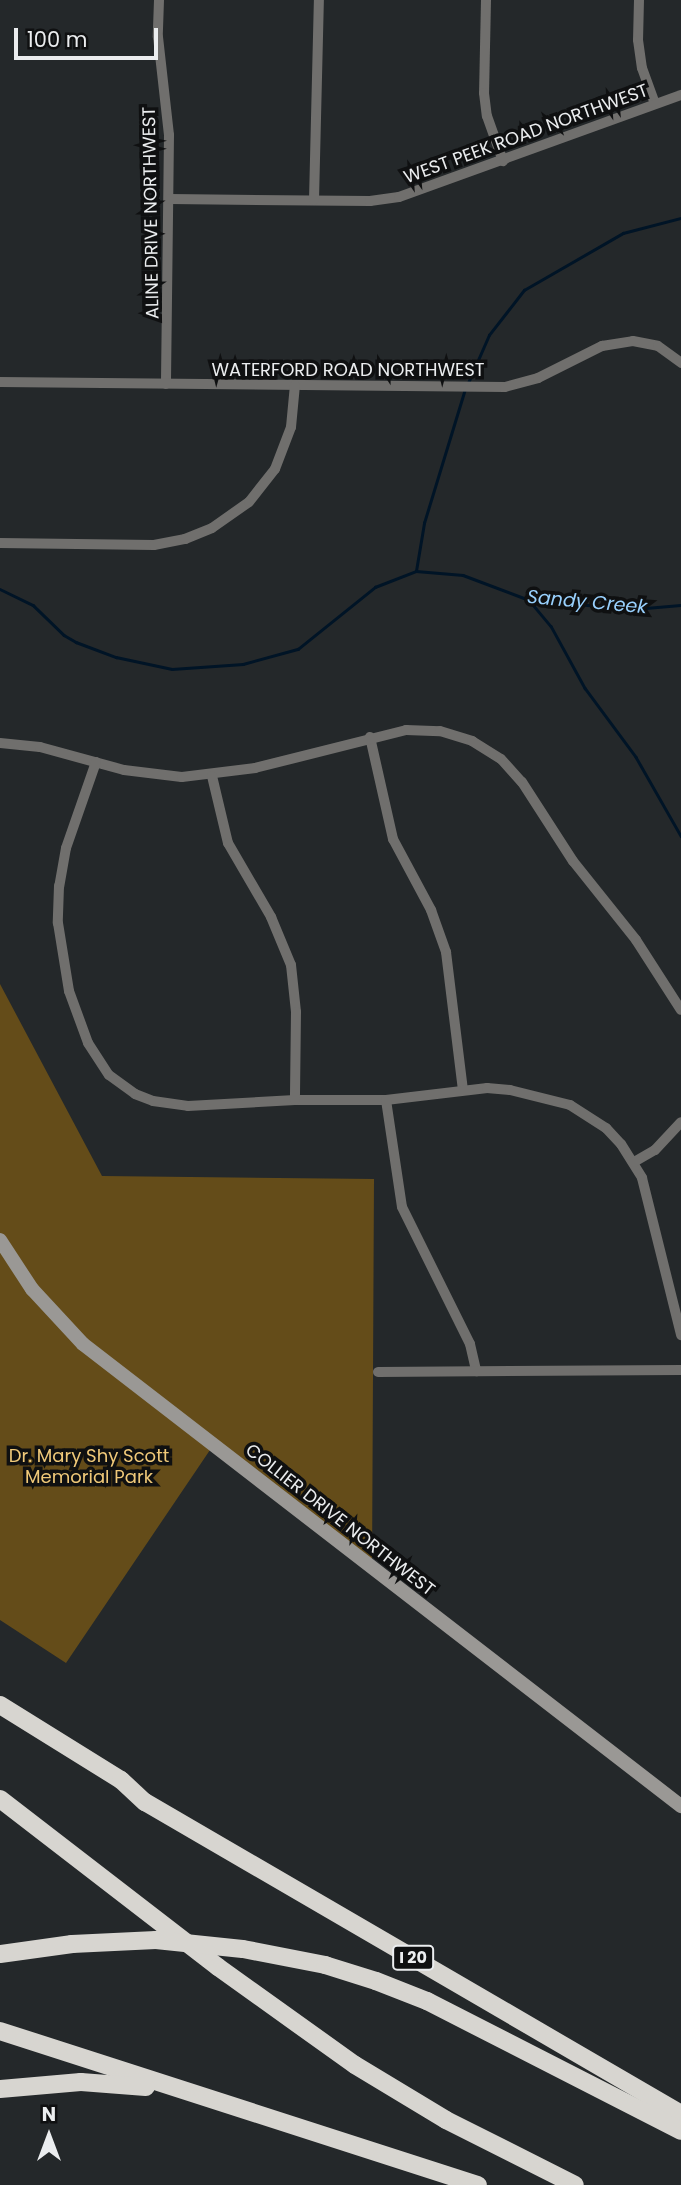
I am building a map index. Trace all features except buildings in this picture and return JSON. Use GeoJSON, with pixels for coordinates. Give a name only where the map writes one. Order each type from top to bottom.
{"type":"FeatureCollection","features":[{"type":"Feature","properties":{"kind":"highway"},"geometry":{"type":"LineString","coordinates":[[0,1706],[121,1780],[145,1801]]}},
{"type":"Feature","properties":{"kind":"highway","name":"I 20"},"geometry":{"type":"LineString","coordinates":[[0,1718],[681,2114]]}},
{"type":"Feature","properties":{"kind":"highway"},"geometry":{"type":"LineString","coordinates":[[0,1799],[315,2038],[400,2094],[494,2146],[575,2185]]}},
{"type":"Feature","properties":{"kind":"highway"},"geometry":{"type":"LineString","coordinates":[[0,1954],[72,1944],[156,1940],[243,1949],[325,1965],[376,1980],[428,2001],[681,2131]]}},
{"type":"Feature","properties":{"kind":"highway"},"geometry":{"type":"LineString","coordinates":[[0,2031],[478,2185]]}},
{"type":"Feature","properties":{"kind":"highway"},"geometry":{"type":"LineString","coordinates":[[0,2089],[58,2082],[115,2084],[168,2091],[237,2108]]}},
{"type":"Feature","properties":{"kind":"main road","name":"COLLIER DRIVE NORTHWEST"},"geometry":{"type":"LineString","coordinates":[[0,1240],[32,1289],[83,1345],[681,1806]]}},
{"type":"Feature","properties":{"kind":"street","name":"ALINE DRIVE NORTHWEST"},"geometry":{"type":"LineString","coordinates":[[159,0],[158,37],[169,135],[166,384]]}},
{"type":"Feature","properties":{"kind":"street"},"geometry":{"type":"LineString","coordinates":[[314,200],[319,0]]}},
{"type":"Feature","properties":{"kind":"street"},"geometry":{"type":"LineString","coordinates":[[486,0],[484,93],[487,116],[502,161]]}},
{"type":"Feature","properties":{"kind":"street"},"geometry":{"type":"LineString","coordinates":[[639,0],[638,40],[642,68],[654,104]]}},
{"type":"Feature","properties":{"kind":"street","name":"WEST PEEK ROAD NORTHWEST"},"geometry":{"type":"LineString","coordinates":[[170,199],[370,201],[399,197],[681,94]]}},
{"type":"Feature","properties":{"kind":"street","name":"WATERFORD ROAD NORTHWEST"},"geometry":{"type":"LineString","coordinates":[[0,382],[505,387],[538,378],[602,346],[633,341],[658,346],[681,363]]}},
{"type":"Feature","properties":{"kind":"street"},"geometry":{"type":"LineString","coordinates":[[0,543],[154,545],[186,539],[212,528],[249,502],[275,469],[291,428],[295,386]]}},
{"type":"Feature","properties":{"kind":"street"},"geometry":{"type":"LineString","coordinates":[[0,743],[40,747],[153,775],[212,776],[255,768],[405,730],[440,731],[472,741],[501,759],[523,782],[573,861],[636,940],[681,1010]]}},
{"type":"Feature","properties":{"kind":"street"},"geometry":{"type":"LineString","coordinates":[[370,737],[393,839],[431,909],[446,952],[463,1090]]}},
{"type":"Feature","properties":{"kind":"street"},"geometry":{"type":"LineString","coordinates":[[96,762],[66,848],[59,886],[58,923],[69,991],[88,1043],[109,1075],[135,1094],[168,1104],[386,1100],[463,1090],[510,1090],[570,1105],[606,1128],[634,1162],[648,1196],[681,1335]]}},
{"type":"Feature","properties":{"kind":"street"},"geometry":{"type":"LineString","coordinates":[[212,776],[228,843],[271,916],[291,965],[296,1012],[295,1100]]}},
{"type":"Feature","properties":{"kind":"street"},"geometry":{"type":"LineString","coordinates":[[386,1100],[402,1207],[470,1343],[476,1371]]}},
{"type":"Feature","properties":{"kind":"street"},"geometry":{"type":"LineString","coordinates":[[634,1162],[656,1150],[681,1122]]}},
{"type":"Feature","properties":{"kind":"street"},"geometry":{"type":"LineString","coordinates":[[378,1372],[681,1370]]}},
{"type":"Feature","properties":{"kind":"green space","name":"Dr. Mary Shy Scott Memorial Park"},"geometry":{"type":"Polygon","coordinates":[[[0,984],[102,1176],[374,1179],[372,1572],[210,1450],[66,1663],[0,1620],[0,984]]]}},
{"type":"Feature","properties":{"kind":"waterway"},"geometry":{"type":"LineString","coordinates":[[468,383],[489,335],[524,290],[623,233],[681,218]]}},
{"type":"Feature","properties":{"kind":"waterway"},"geometry":{"type":"LineString","coordinates":[[416,571],[424,523],[465,389]]}},
{"type":"Feature","properties":{"kind":"waterway","name":"Sandy Creek"},"geometry":{"type":"LineString","coordinates":[[0,589],[33,605],[64,635],[76,642],[116,657],[172,669],[243,664],[298,649],[375,587],[416,571],[463,575],[529,600],[634,609],[681,605]]}},
{"type":"Feature","properties":{"kind":"waterway"},"geometry":{"type":"LineString","coordinates":[[529,600],[551,626],[585,688],[636,757],[681,836]]}}]}
